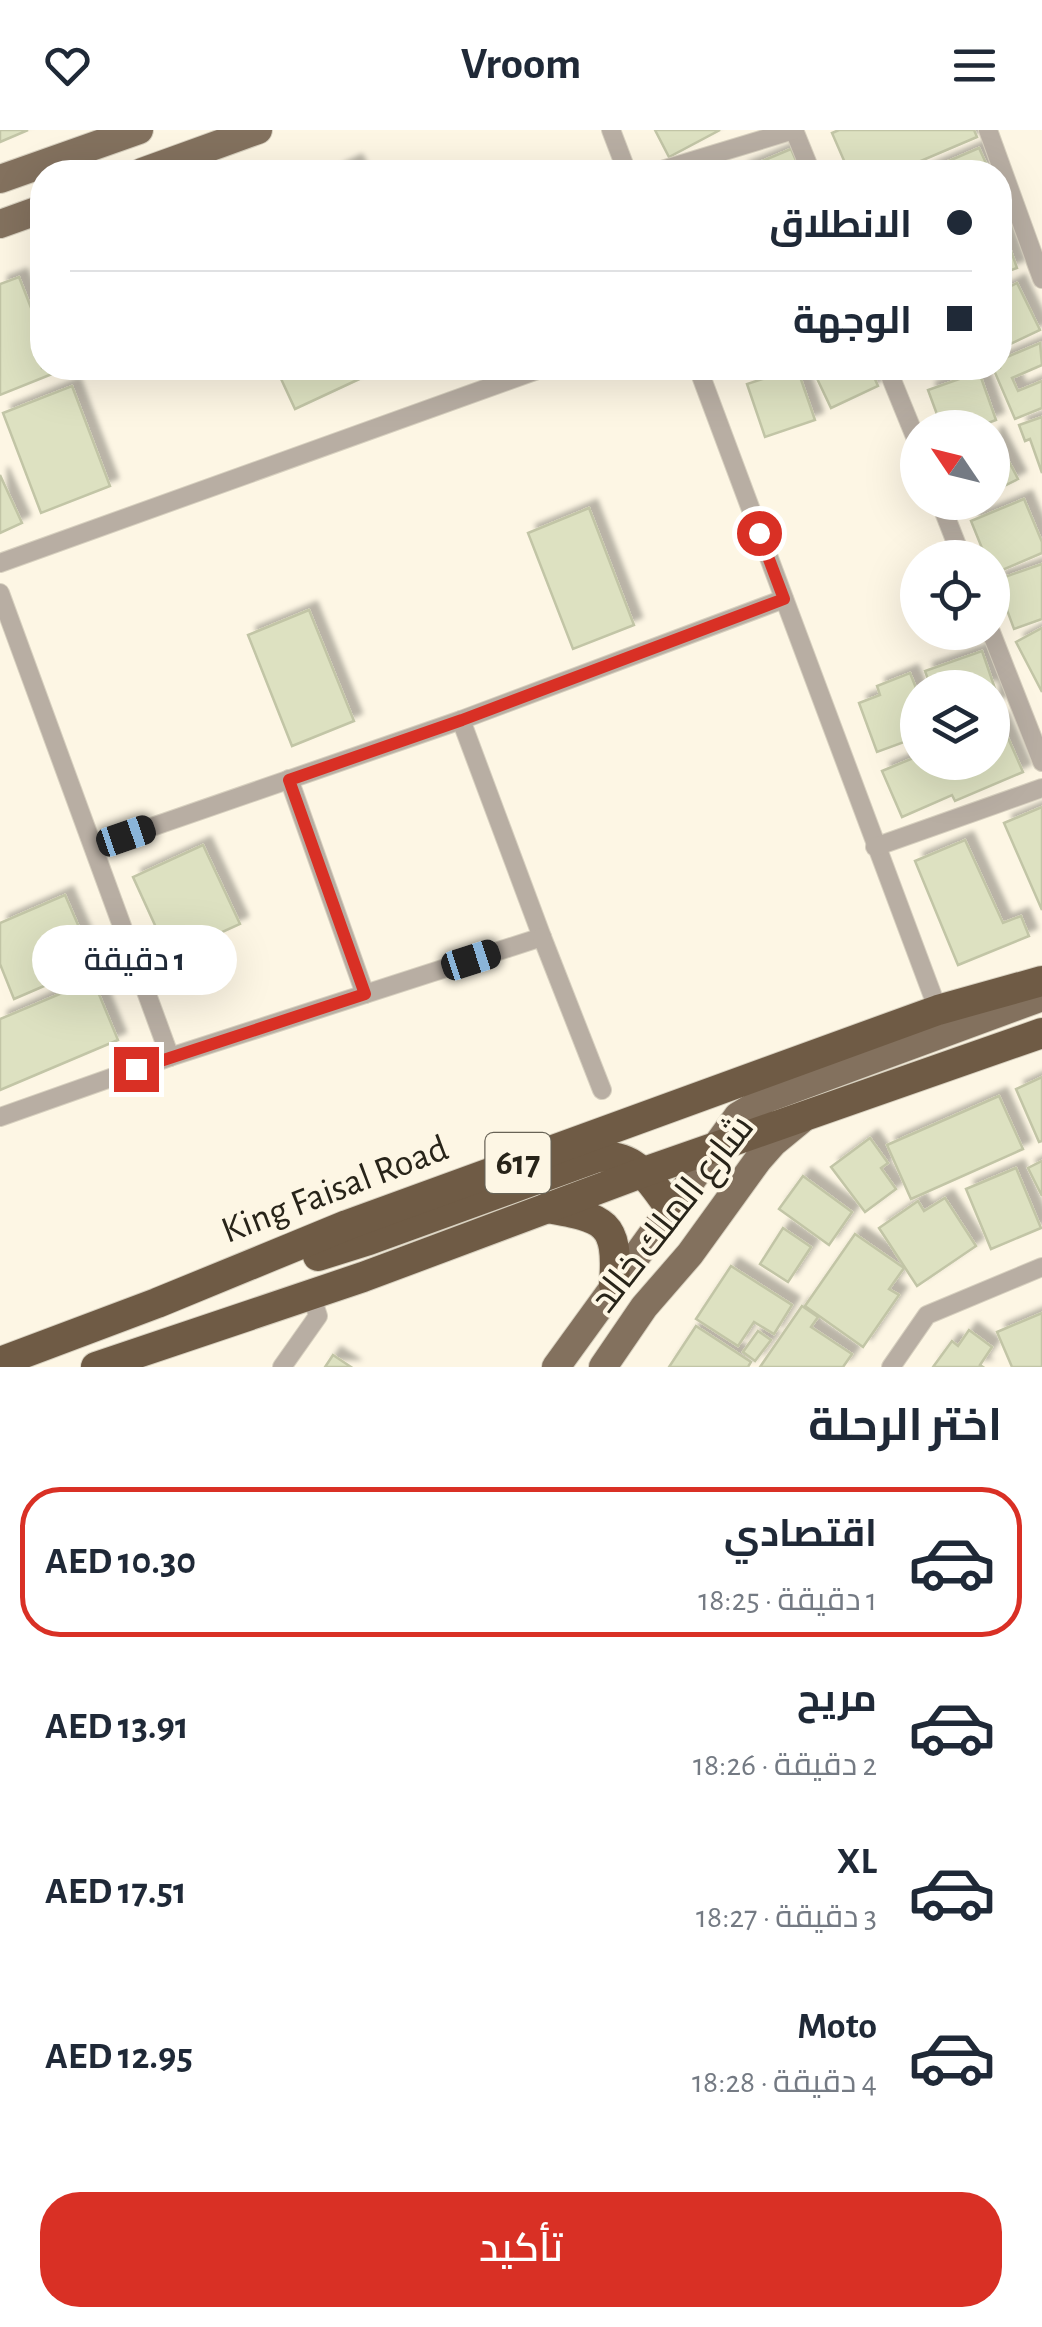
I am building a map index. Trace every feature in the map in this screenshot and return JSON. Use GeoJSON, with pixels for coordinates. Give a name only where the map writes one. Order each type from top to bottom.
{"type":"FeatureCollection","features":[{"type":"Feature","properties":{"kind":"highway","name":"King Faisal Road"},"geometry":{"type":"LineString","coordinates":[[0,1362],[158,1303],[347,1225],[938,1010],[1042,981]]}},
{"type":"Feature","properties":{"kind":"highway","name":"617"},"geometry":{"type":"LineString","coordinates":[[96,1367],[1042,1032]]}},
{"type":"Feature","properties":{"kind":"highway"},"geometry":{"type":"LineString","coordinates":[[158,1303],[369,1240],[598,1157],[624,1158],[644,1172],[670,1208]]}},
{"type":"Feature","properties":{"kind":"highway"},"geometry":{"type":"LineString","coordinates":[[544,1208],[587,1215],[606,1227],[614,1244],[614,1284]]}},
{"type":"Feature","properties":{"kind":"main road"},"geometry":{"type":"LineString","coordinates":[[96,160],[142,130]]}},
{"type":"Feature","properties":{"kind":"main road"},"geometry":{"type":"LineString","coordinates":[[57,160],[142,130]]}},
{"type":"Feature","properties":{"kind":"main road"},"geometry":{"type":"LineString","coordinates":[[175,160],[258,130]]}},
{"type":"Feature","properties":{"kind":"main road"},"geometry":{"type":"LineString","coordinates":[[0,180],[30,169]]}},
{"type":"Feature","properties":{"kind":"main road"},"geometry":{"type":"LineString","coordinates":[[0,196],[30,185]]}},
{"type":"Feature","properties":{"kind":"main road"},"geometry":{"type":"LineString","coordinates":[[0,224],[30,213]]}},
{"type":"Feature","properties":{"kind":"main road","name":"شارع الملك خالد"},"geometry":{"type":"LineString","coordinates":[[556,1367],[738,1116],[768,1098],[1042,997]]}},
{"type":"Feature","properties":{"kind":"main road","name":"شارع الملك خالد"},"geometry":{"type":"LineString","coordinates":[[602,1367],[644,1307],[690,1254],[773,1143],[810,1114]]}},
{"type":"Feature","properties":{"kind":"main road"},"geometry":{"type":"LineString","coordinates":[[618,1343],[638,1298],[674,1247],[678,1228],[670,1208]]}},
{"type":"Feature","properties":{"kind":"street"},"geometry":{"type":"LineString","coordinates":[[611,130],[622,160]]}},
{"type":"Feature","properties":{"kind":"street"},"geometry":{"type":"LineString","coordinates":[[695,160],[794,130],[806,160]]}},
{"type":"Feature","properties":{"kind":"street"},"geometry":{"type":"LineString","coordinates":[[988,130],[999,160]]}},
{"type":"Feature","properties":{"kind":"street"},"geometry":{"type":"LineString","coordinates":[[1012,196],[1042,279]]}},
{"type":"Feature","properties":{"kind":"street"},"geometry":{"type":"LineString","coordinates":[[0,562],[508,380]]}},
{"type":"Feature","properties":{"kind":"street"},"geometry":{"type":"LineString","coordinates":[[702,380],[938,1010]]}},
{"type":"Feature","properties":{"kind":"street"},"geometry":{"type":"LineString","coordinates":[[893,380],[905,410]]}},
{"type":"Feature","properties":{"kind":"street"},"geometry":{"type":"LineString","coordinates":[[0,593],[170,1058]]}},
{"type":"Feature","properties":{"kind":"street"},"geometry":{"type":"LineString","coordinates":[[94,847],[462,720],[784,599]]}},
{"type":"Feature","properties":{"kind":"street"},"geometry":{"type":"LineString","coordinates":[[998,650],[1042,762]]}},
{"type":"Feature","properties":{"kind":"street"},"geometry":{"type":"LineString","coordinates":[[462,720],[602,1090]]}},
{"type":"Feature","properties":{"kind":"street"},"geometry":{"type":"LineString","coordinates":[[289,780],[365,994]]}},
{"type":"Feature","properties":{"kind":"street"},"geometry":{"type":"LineString","coordinates":[[875,847],[1042,788]]}},
{"type":"Feature","properties":{"kind":"street"},"geometry":{"type":"LineString","coordinates":[[0,1117],[542,937]]}},
{"type":"Feature","properties":{"kind":"street"},"geometry":{"type":"LineString","coordinates":[[891,1367],[927,1316],[1042,1267]]}},
{"type":"Feature","properties":{"kind":"street"},"geometry":{"type":"LineString","coordinates":[[282,1367],[318,1316],[311,1294]]}},
{"type":"Feature","properties":{"kind":"building"},"geometry":{"type":"Polygon","coordinates":[[[0,130],[28,130],[0,142],[0,130]]]}},
{"type":"Feature","properties":{"kind":"building"},"geometry":{"type":"Polygon","coordinates":[[[655,130],[720,130],[669,157],[655,130]]]}},
{"type":"Feature","properties":{"kind":"building"},"geometry":{"type":"Polygon","coordinates":[[[974,130],[977,137],[923,160],[844,160],[832,133],[974,130]]]}},
{"type":"Feature","properties":{"kind":"building"},"geometry":{"type":"Polygon","coordinates":[[[979,148],[984,160],[951,160],[979,148]]]}},
{"type":"Feature","properties":{"kind":"building"},"geometry":{"type":"Polygon","coordinates":[[[791,149],[796,160],[765,160],[791,149]]]}},
{"type":"Feature","properties":{"kind":"building"},"geometry":{"type":"Polygon","coordinates":[[[19,277],[30,305],[30,380],[37,380],[0,395],[0,284],[19,277]]]}},
{"type":"Feature","properties":{"kind":"building"},"geometry":{"type":"Polygon","coordinates":[[[1017,283],[1040,330],[1012,343],[1012,286],[1017,283]]]}},
{"type":"Feature","properties":{"kind":"building"},"geometry":{"type":"Polygon","coordinates":[[[1040,343],[1042,365],[1012,378],[1012,355],[1040,343]]]}},
{"type":"Feature","properties":{"kind":"building"},"geometry":{"type":"Polygon","coordinates":[[[1012,378],[1018,391],[1042,381],[1042,408],[1015,419],[998,380],[1012,378]]]}},
{"type":"Feature","properties":{"kind":"building"},"geometry":{"type":"Polygon","coordinates":[[[282,380],[357,380],[295,409],[282,380]]]}},
{"type":"Feature","properties":{"kind":"building"},"geometry":{"type":"Polygon","coordinates":[[[760,380],[801,380],[815,420],[765,437],[747,384],[760,380]]]}},
{"type":"Feature","properties":{"kind":"building"},"geometry":{"type":"Polygon","coordinates":[[[818,380],[875,380],[878,386],[831,408],[818,380]]]}},
{"type":"Feature","properties":{"kind":"building"},"geometry":{"type":"Polygon","coordinates":[[[956,380],[982,380],[992,410],[935,410],[928,390],[956,380]]]}},
{"type":"Feature","properties":{"kind":"building"},"geometry":{"type":"Polygon","coordinates":[[[72,386],[110,486],[41,513],[3,413],[72,386]]]}},
{"type":"Feature","properties":{"kind":"building"},"geometry":{"type":"Polygon","coordinates":[[[1042,417],[1042,473],[1030,439],[1025,441],[1019,425],[1042,417]]]}},
{"type":"Feature","properties":{"kind":"building"},"geometry":{"type":"Polygon","coordinates":[[[1010,464],[1018,479],[1010,483],[1010,464]]]}},
{"type":"Feature","properties":{"kind":"building"},"geometry":{"type":"Polygon","coordinates":[[[0,475],[22,523],[0,533],[0,475]]]}},
{"type":"Feature","properties":{"kind":"building"},"geometry":{"type":"Polygon","coordinates":[[[1024,499],[1042,542],[1042,553],[1010,567],[1010,540],[979,540],[971,521],[1010,520],[1010,505],[1024,499]]]}},
{"type":"Feature","properties":{"kind":"building"},"geometry":{"type":"Polygon","coordinates":[[[589,508],[634,625],[573,649],[528,533],[589,508]]]}},
{"type":"Feature","properties":{"kind":"building"},"geometry":{"type":"Polygon","coordinates":[[[1042,564],[1042,619],[1014,629],[1010,618],[1010,575],[1042,564]]]}},
{"type":"Feature","properties":{"kind":"building"},"geometry":{"type":"Polygon","coordinates":[[[309,610],[354,721],[292,746],[248,635],[309,610]]]}},
{"type":"Feature","properties":{"kind":"building"},"geometry":{"type":"Polygon","coordinates":[[[1042,628],[1042,692],[1016,642],[1042,628]]]}},
{"type":"Feature","properties":{"kind":"building"},"geometry":{"type":"Polygon","coordinates":[[[982,651],[989,670],[928,670],[982,651]]]}},
{"type":"Feature","properties":{"kind":"building"},"geometry":{"type":"Polygon","coordinates":[[[900,677],[900,744],[877,752],[859,703],[880,695],[877,686],[900,677]]]}},
{"type":"Feature","properties":{"kind":"building"},"geometry":{"type":"Polygon","coordinates":[[[1010,743],[1023,772],[1010,778],[1010,743]]]}},
{"type":"Feature","properties":{"kind":"building"},"geometry":{"type":"Polygon","coordinates":[[[900,764],[900,780],[1004,780],[955,801],[952,795],[902,817],[882,771],[900,764]]]}},
{"type":"Feature","properties":{"kind":"building"},"geometry":{"type":"Polygon","coordinates":[[[1042,807],[1042,910],[1004,823],[1042,807]]]}},
{"type":"Feature","properties":{"kind":"building"},"geometry":{"type":"Polygon","coordinates":[[[965,840],[1003,923],[1021,916],[1029,936],[958,965],[915,861],[965,840]]]}},
{"type":"Feature","properties":{"kind":"building"},"geometry":{"type":"Polygon","coordinates":[[[203,845],[240,924],[198,943],[194,933],[165,947],[133,877],[203,845]]]}},
{"type":"Feature","properties":{"kind":"building"},"geometry":{"type":"Polygon","coordinates":[[[65,895],[95,964],[14,999],[0,964],[0,923],[65,895]]]}},
{"type":"Feature","properties":{"kind":"building"},"geometry":{"type":"Polygon","coordinates":[[[93,980],[118,1040],[0,1090],[0,1019],[93,980]]]}},
{"type":"Feature","properties":{"kind":"building"},"geometry":{"type":"Polygon","coordinates":[[[1042,1077],[1042,1141],[1039,1142],[1016,1089],[1042,1077]]]}},
{"type":"Feature","properties":{"kind":"building"},"geometry":{"type":"Polygon","coordinates":[[[999,1096],[1023,1149],[911,1199],[887,1145],[999,1096]]]}},
{"type":"Feature","properties":{"kind":"building"},"geometry":{"type":"Polygon","coordinates":[[[870,1138],[888,1163],[881,1168],[896,1189],[865,1212],[831,1167],[870,1138]]]}},
{"type":"Feature","properties":{"kind":"building"},"geometry":{"type":"Polygon","coordinates":[[[1042,1161],[1042,1196],[1028,1168],[1042,1161]]]}},
{"type":"Feature","properties":{"kind":"building"},"geometry":{"type":"Polygon","coordinates":[[[1016,1168],[1041,1228],[991,1249],[966,1189],[1016,1168]]]}},
{"type":"Feature","properties":{"kind":"building"},"geometry":{"type":"Polygon","coordinates":[[[803,1176],[852,1212],[829,1245],[779,1209],[803,1176]]]}},
{"type":"Feature","properties":{"kind":"building"},"geometry":{"type":"Polygon","coordinates":[[[945,1198],[976,1246],[917,1286],[879,1228],[918,1201],[924,1211],[945,1198]]]}},
{"type":"Feature","properties":{"kind":"building"},"geometry":{"type":"Polygon","coordinates":[[[783,1228],[811,1247],[788,1282],[760,1264],[783,1228]]]}},
{"type":"Feature","properties":{"kind":"building"},"geometry":{"type":"Polygon","coordinates":[[[855,1234],[904,1268],[889,1289],[899,1295],[863,1347],[805,1306],[855,1234]]]}},
{"type":"Feature","properties":{"kind":"building"},"geometry":{"type":"Polygon","coordinates":[[[731,1266],[792,1305],[774,1334],[754,1322],[738,1346],[696,1319],[731,1266]]]}},
{"type":"Feature","properties":{"kind":"building"},"geometry":{"type":"Polygon","coordinates":[[[802,1306],[818,1317],[811,1327],[852,1354],[843,1367],[760,1367],[802,1306]]]}},
{"type":"Feature","properties":{"kind":"building"},"geometry":{"type":"Polygon","coordinates":[[[1042,1313],[1042,1367],[1012,1367],[997,1332],[1042,1313]]]}},
{"type":"Feature","properties":{"kind":"building"},"geometry":{"type":"Polygon","coordinates":[[[696,1326],[751,1362],[748,1367],[669,1367],[696,1326]]]}},
{"type":"Feature","properties":{"kind":"building"},"geometry":{"type":"Polygon","coordinates":[[[969,1330],[992,1347],[980,1365],[983,1367],[933,1367],[952,1341],[958,1346],[969,1330]]]}},
{"type":"Feature","properties":{"kind":"building"},"geometry":{"type":"Polygon","coordinates":[[[758,1331],[771,1340],[755,1361],[743,1352],[758,1331]]]}},
{"type":"Feature","properties":{"kind":"building"},"geometry":{"type":"Polygon","coordinates":[[[333,1355],[351,1367],[325,1367],[333,1355]]]}},
{"type":"Feature","properties":{"kind":"route"},"geometry":{"type":"LineString","coordinates":[[136,1069],[365,994],[289,780],[462,720],[784,599],[759,533]]}}]}
